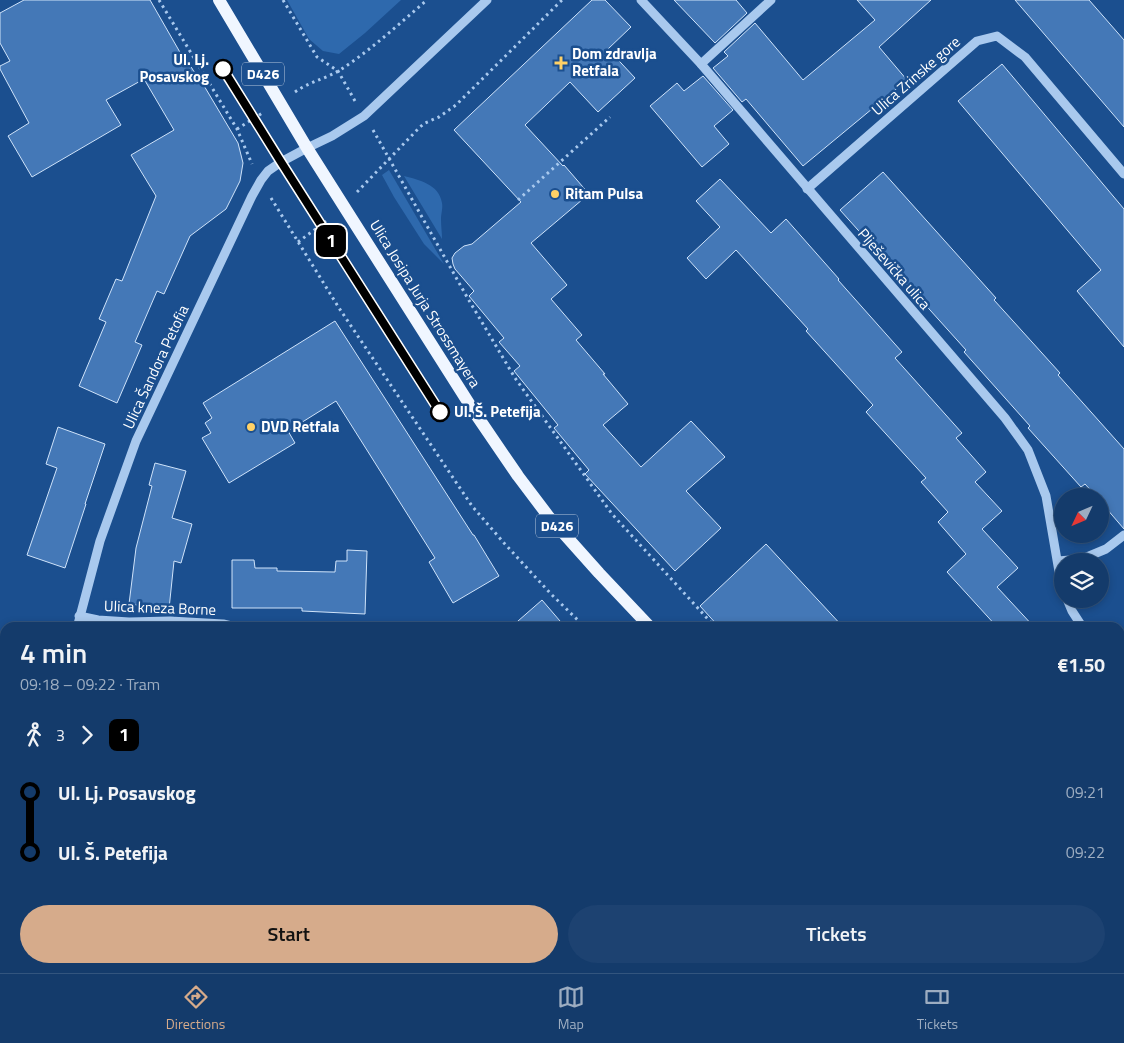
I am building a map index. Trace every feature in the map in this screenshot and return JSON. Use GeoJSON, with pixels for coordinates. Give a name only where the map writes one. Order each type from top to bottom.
{"type":"FeatureCollection","features":[{"type":"Feature","properties":{"kind":"main road","name":"Ulica Josipa Jurja Strossmayera"},"geometry":{"type":"LineString","coordinates":[[219,0],[344,206],[475,413],[518,476],[549,517],[646,622]]}},
{"type":"Feature","properties":{"kind":"street","name":"Ulica Šandora Petofia"},"geometry":{"type":"LineString","coordinates":[[78,622],[100,541],[136,442],[261,180],[268,171],[364,116],[488,0]]}},
{"type":"Feature","properties":{"kind":"street","name":"Plješevička ulica"},"geometry":{"type":"LineString","coordinates":[[641,0],[700,64],[1005,418],[1028,450],[1046,496],[1056,553]]}},
{"type":"Feature","properties":{"kind":"street"},"geometry":{"type":"LineString","coordinates":[[700,64],[771,0]]}},
{"type":"Feature","properties":{"kind":"street","name":"Ulica Zrinske gore"},"geometry":{"type":"LineString","coordinates":[[807,189],[977,42],[997,36],[1025,57],[1124,174]]}},
{"type":"Feature","properties":{"kind":"street"},"geometry":{"type":"LineString","coordinates":[[1097,553],[1106,549],[1124,535]]}},
{"type":"Feature","properties":{"kind":"street"},"geometry":{"type":"LineString","coordinates":[[1070,608],[1079,622]]}},
{"type":"Feature","properties":{"kind":"street","name":"Ulica kneza Borne"},"geometry":{"type":"LineString","coordinates":[[79,616],[98,620],[129,622],[188,622]]}},
{"type":"Feature","properties":{"kind":"path"},"geometry":{"type":"LineString","coordinates":[[159,0],[237,129],[250,162],[298,242],[339,308],[472,506],[551,594],[580,622]]}},
{"type":"Feature","properties":{"kind":"path"},"geometry":{"type":"LineString","coordinates":[[283,0],[317,57],[338,71],[390,158],[463,290],[515,378],[612,514],[711,622]]}},
{"type":"Feature","properties":{"kind":"path"},"geometry":{"type":"LineString","coordinates":[[237,129],[301,88],[338,71],[361,56],[427,0]]}},
{"type":"Feature","properties":{"kind":"path"},"geometry":{"type":"LineString","coordinates":[[298,242],[321,226],[344,206],[424,123],[439,117],[456,104],[562,0]]}},
{"type":"Feature","properties":{"kind":"path"},"geometry":{"type":"LineString","coordinates":[[518,200],[610,117]]}},
{"type":"Feature","properties":{"kind":"shaded area"},"geometry":{"type":"Polygon","coordinates":[[[287,0],[401,0],[339,54],[323,51],[309,39],[287,0]]]}},
{"type":"Feature","properties":{"kind":"shaded area"},"geometry":{"type":"Polygon","coordinates":[[[389,170],[444,264],[424,244],[394,197],[382,175],[389,170]]]}},
{"type":"Feature","properties":{"kind":"shaded area"},"geometry":{"type":"Polygon","coordinates":[[[404,176],[427,184],[437,191],[442,205],[442,239],[404,176]]]}},
{"type":"Feature","properties":{"kind":"building"},"geometry":{"type":"Polygon","coordinates":[[[24,0],[150,0],[185,61],[187,60],[200,79],[238,143],[243,163],[240,181],[226,209],[190,236],[164,294],[157,291],[135,342],[142,345],[117,403],[79,386],[106,322],[99,319],[116,279],[122,281],[156,196],[131,155],[174,130],[144,79],[106,100],[121,125],[32,177],[8,136],[29,123],[0,69],[0,66],[10,61],[0,43],[0,13],[24,0]]]}},
{"type":"Feature","properties":{"kind":"building"},"geometry":{"type":"Polygon","coordinates":[[[592,0],[605,0],[631,27],[608,49],[635,78],[598,112],[570,82],[525,125],[589,194],[531,243],[567,285],[551,299],[582,335],[576,340],[628,404],[603,425],[641,467],[691,421],[725,457],[686,491],[721,528],[675,571],[585,474],[589,470],[554,428],[558,425],[514,371],[520,366],[499,342],[504,338],[469,296],[474,291],[455,269],[452,258],[455,253],[464,246],[472,244],[521,202],[454,130],[592,0]]]}},
{"type":"Feature","properties":{"kind":"building"},"geometry":{"type":"Polygon","coordinates":[[[674,0],[736,0],[747,13],[715,43],[674,0]]]}},
{"type":"Feature","properties":{"kind":"building"},"geometry":{"type":"Polygon","coordinates":[[[857,0],[931,0],[879,47],[907,80],[803,166],[746,99],[742,102],[713,68],[728,56],[724,52],[755,23],[803,80],[875,20],[857,0]]]}},
{"type":"Feature","properties":{"kind":"building"},"geometry":{"type":"Polygon","coordinates":[[[1015,0],[1089,0],[1124,40],[1124,127],[1015,0]]]}},
{"type":"Feature","properties":{"kind":"building"},"geometry":{"type":"Polygon","coordinates":[[[1002,64],[1124,209],[1124,347],[1077,291],[1101,270],[958,101],[1002,64]]]}},
{"type":"Feature","properties":{"kind":"building"},"geometry":{"type":"Polygon","coordinates":[[[703,76],[733,110],[714,126],[729,144],[702,167],[650,106],[677,83],[684,91],[703,76]]]}},
{"type":"Feature","properties":{"kind":"building"},"geometry":{"type":"Polygon","coordinates":[[[883,172],[996,298],[994,300],[1060,373],[1058,375],[1124,449],[1124,529],[1109,512],[1109,488],[1089,488],[1085,484],[1081,487],[964,352],[966,350],[840,210],[883,172]]]}},
{"type":"Feature","properties":{"kind":"building"},"geometry":{"type":"Polygon","coordinates":[[[720,179],[771,233],[786,219],[902,352],[895,358],[962,433],[956,438],[986,472],[975,482],[1002,511],[982,529],[1018,568],[997,587],[1029,622],[993,622],[947,572],[966,554],[938,522],[948,512],[921,482],[926,478],[866,412],[873,405],[806,331],[808,329],[736,250],[706,279],[687,258],[720,227],[696,201],[720,179]]]}},
{"type":"Feature","properties":{"kind":"building"},"geometry":{"type":"Polygon","coordinates":[[[335,321],[499,576],[453,603],[429,562],[435,558],[336,401],[288,431],[295,443],[229,483],[202,438],[211,433],[205,423],[212,418],[203,403],[335,321]]]}},
{"type":"Feature","properties":{"kind":"building"},"geometry":{"type":"Polygon","coordinates":[[[58,427],[105,444],[65,568],[27,555],[57,468],[46,464],[58,427]]]}},
{"type":"Feature","properties":{"kind":"building"},"geometry":{"type":"Polygon","coordinates":[[[155,463],[186,471],[172,518],[192,524],[181,563],[174,561],[169,609],[129,604],[136,548],[152,486],[149,485],[155,463]]]}},
{"type":"Feature","properties":{"kind":"building"},"geometry":{"type":"Polygon","coordinates":[[[766,544],[838,622],[715,622],[700,606],[766,544]]]}},
{"type":"Feature","properties":{"kind":"building"},"geometry":{"type":"Polygon","coordinates":[[[347,550],[367,551],[365,614],[302,611],[302,608],[232,608],[232,560],[254,560],[255,568],[277,568],[277,571],[335,572],[336,561],[347,561],[347,550]]]}},
{"type":"Feature","properties":{"kind":"building"},"geometry":{"type":"Polygon","coordinates":[[[542,600],[561,622],[517,622],[542,600]]]}},
{"type":"Feature","properties":{"kind":"tram line","name":"1"},"geometry":{"type":"LineString","coordinates":[[223,69],[440,412]]}},
{"type":"Feature","properties":{"kind":"place","name":"Dom zdravlja Retfala"},"geometry":{"type":"Point","coordinates":[561,63]}},
{"type":"Feature","properties":{"kind":"place","name":"Ul. Lj. Posavskog"},"geometry":{"type":"Point","coordinates":[223,69]}},
{"type":"Feature","properties":{"kind":"place","name":"Ritam Pulsa"},"geometry":{"type":"Point","coordinates":[555,194]}},
{"type":"Feature","properties":{"kind":"place","name":"Ul. Š. Petefija"},"geometry":{"type":"Point","coordinates":[440,412]}},
{"type":"Feature","properties":{"kind":"place","name":"DVD Retfala"},"geometry":{"type":"Point","coordinates":[251,427]}}]}
